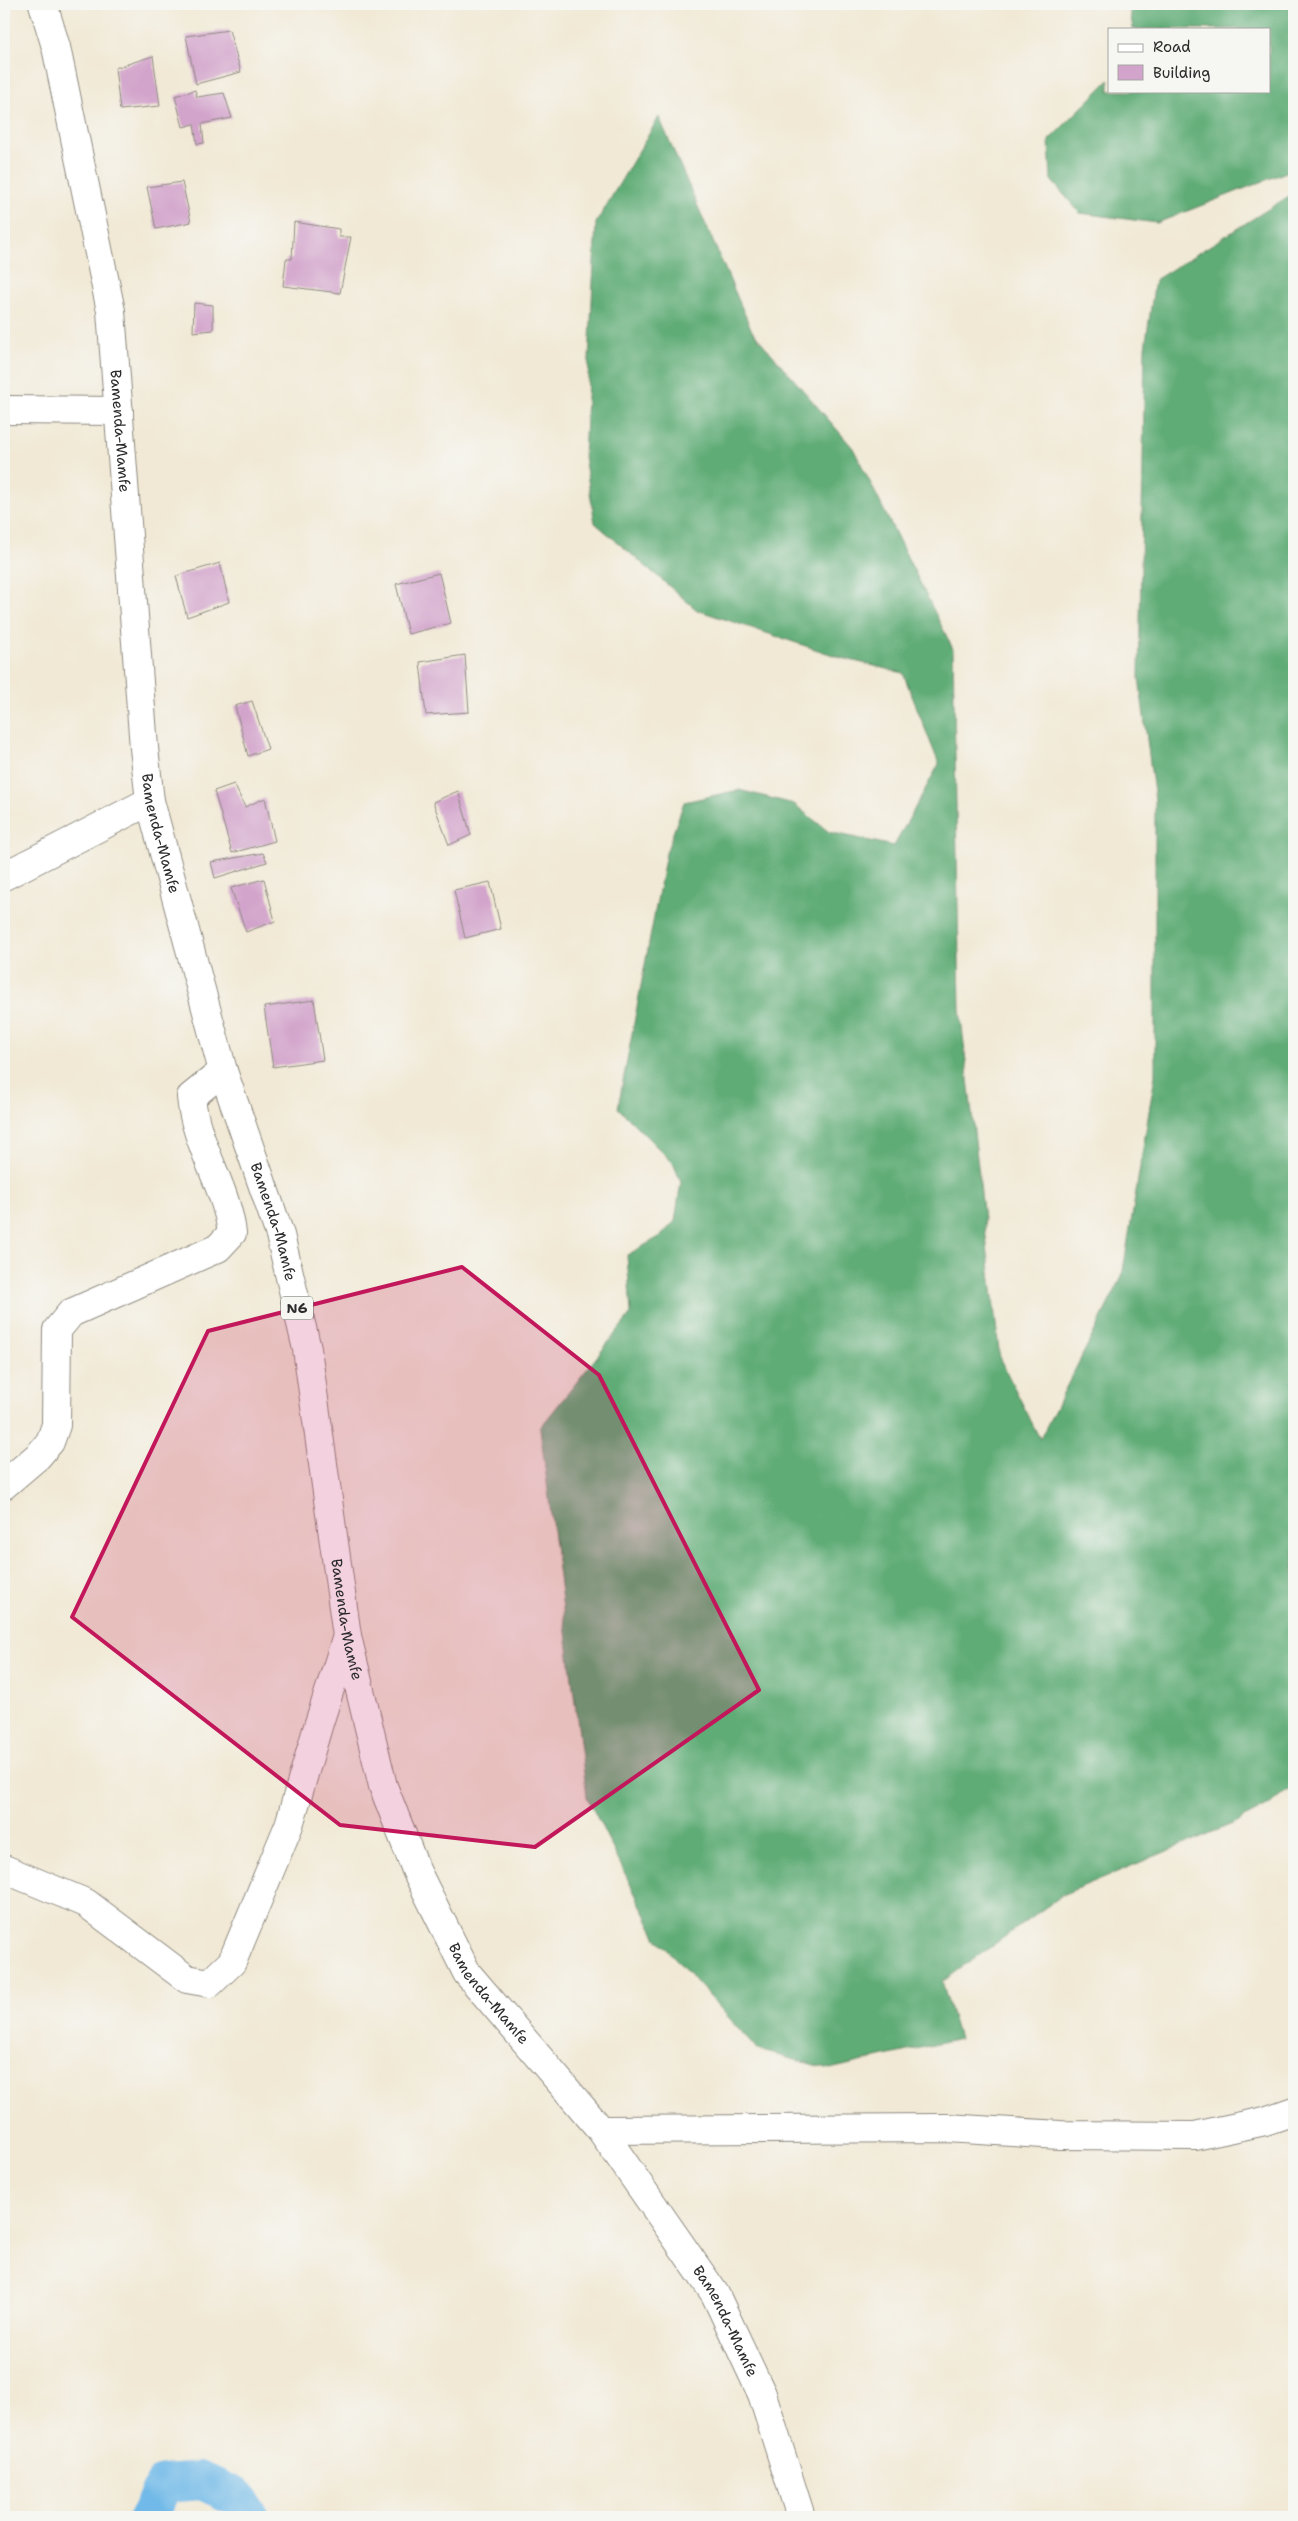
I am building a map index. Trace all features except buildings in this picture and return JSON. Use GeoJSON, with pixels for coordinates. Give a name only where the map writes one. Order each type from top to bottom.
{"type":"FeatureCollection","features":[{"type":"Feature","properties":{"kind":"main road","name":"Bamenda-Mamfe"},"geometry":{"type":"LineString","coordinates":[[43,4],[56,47],[111,311],[144,748],[150,801],[223,1071],[280,1236],[307,1349],[347,1636],[383,1786],[416,1870],[467,1973],[601,2130],[715,2294],[762,2394],[800,2516]]}},
{"type":"Feature","properties":{"kind":"main road"},"geometry":{"type":"LineString","coordinates":[[4,410],[119,410]]}},
{"type":"Feature","properties":{"kind":"main road"},"geometry":{"type":"LineString","coordinates":[[4,876],[150,801]]}},
{"type":"Feature","properties":{"kind":"main road"},"geometry":{"type":"LineString","coordinates":[[4,1485],[38,1456],[50,1442],[56,1425],[57,1330],[71,1313],[218,1248],[232,1233],[230,1212],[192,1115],[190,1096],[223,1071]]}},
{"type":"Feature","properties":{"kind":"main road"},"geometry":{"type":"LineString","coordinates":[[4,1869],[86,1903],[187,1979],[210,1983],[232,1962],[289,1825],[347,1636]]}},
{"type":"Feature","properties":{"kind":"main road"},"geometry":{"type":"LineString","coordinates":[[601,2130],[947,2128],[1060,2135],[1194,2136],[1265,2121],[1294,2111]]}},
{"type":"Feature","properties":{"kind":"highlighted area"},"geometry":{"type":"Polygon","coordinates":[[[462,1267],[599,1375],[759,1690],[535,1847],[340,1825],[72,1617],[208,1331],[462,1267]]]}},
{"type":"Feature","properties":{"kind":"green space"},"geometry":{"type":"Polygon","coordinates":[[[1129,4],[1294,4],[1294,169],[1157,223],[1080,213],[1051,180],[1049,140],[1108,81],[1108,92],[1270,92],[1270,28],[1133,28],[1129,4]]]}},
{"type":"Feature","properties":{"kind":"green space"},"geometry":{"type":"Polygon","coordinates":[[[659,117],[752,331],[853,448],[953,649],[960,1009],[1000,1359],[1040,1439],[1122,1277],[1155,1075],[1155,801],[1139,678],[1145,348],[1155,280],[1294,193],[1294,1784],[1269,1805],[1237,1822],[1064,1894],[942,1982],[959,2039],[830,2069],[758,2050],[657,1938],[587,1797],[540,1428],[631,1314],[627,1255],[661,1236],[675,1221],[681,1182],[673,1163],[618,1108],[666,853],[684,802],[739,790],[794,804],[829,832],[894,846],[939,764],[903,673],[842,658],[697,610],[595,523],[584,456],[596,223],[659,117]]]}},
{"type":"Feature","properties":{"kind":"waterway"},"geometry":{"type":"LineString","coordinates":[[148,2517],[164,2484],[202,2481],[239,2498],[251,2517]]}}]}
